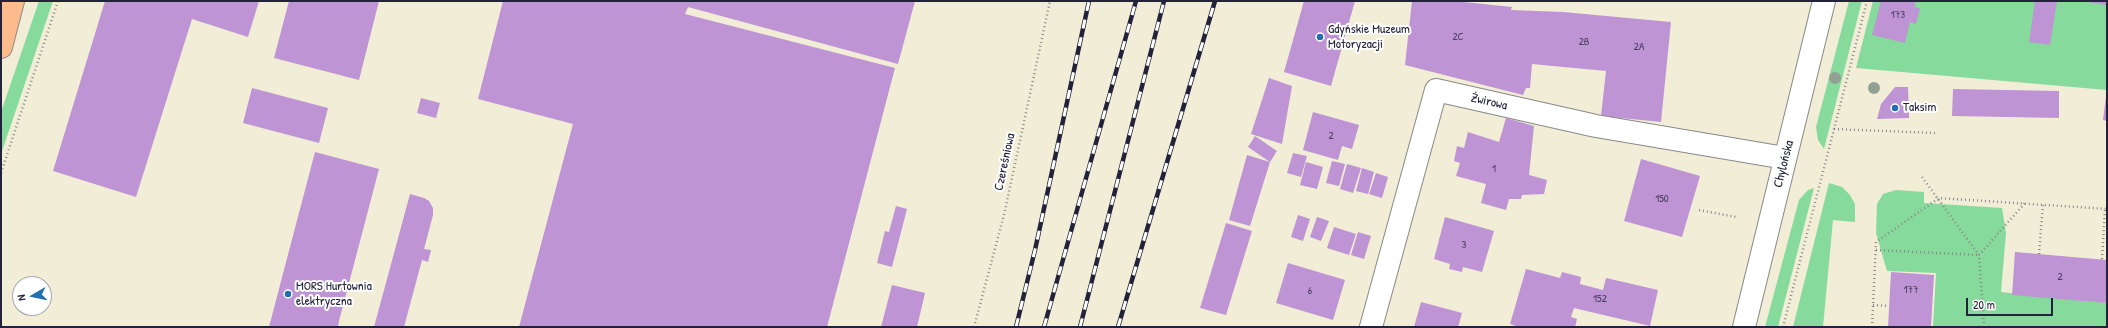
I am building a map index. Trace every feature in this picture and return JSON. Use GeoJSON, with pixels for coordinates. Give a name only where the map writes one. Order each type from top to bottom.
{"type":"FeatureCollection","features":[{"type":"Feature","properties":{"kind":"main road"},"geometry":{"type":"LineString","coordinates":[[1,47],[13,1]]}},
{"type":"Feature","properties":{"kind":"street","name":"Chylońska"},"geometry":{"type":"LineString","coordinates":[[1744,327],[1824,1]]}},
{"type":"Feature","properties":{"kind":"street","name":"Żwirowa"},"geometry":{"type":"LineString","coordinates":[[1371,327],[1436,90],[1596,126],[1785,158]]}},
{"type":"Feature","properties":{"kind":"path"},"geometry":{"type":"LineString","coordinates":[[1,173],[58,1]]}},
{"type":"Feature","properties":{"kind":"path","name":"Czereśniowa"},"geometry":{"type":"LineString","coordinates":[[974,327],[1004,215],[1050,1]]}},
{"type":"Feature","properties":{"kind":"path"},"geometry":{"type":"LineString","coordinates":[[1783,327],[1867,1]]}},
{"type":"Feature","properties":{"kind":"path"},"geometry":{"type":"LineString","coordinates":[[1834,129],[1935,133]]}},
{"type":"Feature","properties":{"kind":"path"},"geometry":{"type":"LineString","coordinates":[[1922,177],[1939,198],[1979,255],[1984,327]]}},
{"type":"Feature","properties":{"kind":"path"},"geometry":{"type":"LineString","coordinates":[[1872,327],[1876,242],[1939,198],[2025,202],[2106,209],[2102,259]]}},
{"type":"Feature","properties":{"kind":"path"},"geometry":{"type":"LineString","coordinates":[[1979,255],[2025,202]]}},
{"type":"Feature","properties":{"kind":"path"},"geometry":{"type":"LineString","coordinates":[[2039,254],[2043,204]]}},
{"type":"Feature","properties":{"kind":"path"},"geometry":{"type":"LineString","coordinates":[[1699,210],[1736,217]]}},
{"type":"Feature","properties":{"kind":"path"},"geometry":{"type":"LineString","coordinates":[[1876,250],[1979,255]]}},
{"type":"Feature","properties":{"kind":"path"},"geometry":{"type":"LineString","coordinates":[[1873,305],[1889,306]]}},
{"type":"Feature","properties":{"kind":"green space"},"geometry":{"type":"Polygon","coordinates":[[[39,1],[53,1],[1,154],[1,112],[39,1]]]}},
{"type":"Feature","properties":{"kind":"green space"},"geometry":{"type":"Polygon","coordinates":[[[1849,1],[1862,1],[1824,149],[1818,140],[1816,127],[1849,1]]]}},
{"type":"Feature","properties":{"kind":"green space"},"geometry":{"type":"Polygon","coordinates":[[[1873,1],[2107,1],[2107,90],[1856,68],[1873,1]]]}},
{"type":"Feature","properties":{"kind":"green space"},"geometry":{"type":"Polygon","coordinates":[[[1829,183],[1842,187],[1850,195],[1855,204],[1855,222],[1833,220],[1823,327],[1793,327],[1829,183]]]}},
{"type":"Feature","properties":{"kind":"green space"},"geometry":{"type":"Polygon","coordinates":[[[1814,188],[1778,327],[1765,327],[1799,200],[1808,190],[1814,188]]]}},
{"type":"Feature","properties":{"kind":"green space"},"geometry":{"type":"Polygon","coordinates":[[[1896,190],[1924,192],[1924,203],[2002,208],[2006,233],[2001,292],[2107,303],[2107,327],[1933,327],[1936,273],[1887,271],[1876,233],[1877,204],[1883,194],[1896,190]]]}},
{"type":"Feature","properties":{"kind":"building"},"geometry":{"type":"Polygon","coordinates":[[[105,1],[259,1],[248,37],[192,19],[136,197],[53,171],[105,1]]]}},
{"type":"Feature","properties":{"kind":"building"},"geometry":{"type":"Polygon","coordinates":[[[289,1],[379,1],[359,80],[274,58],[289,1]]]}},
{"type":"Feature","properties":{"kind":"building"},"geometry":{"type":"Polygon","coordinates":[[[503,1],[915,1],[898,64],[688,7],[685,14],[895,68],[827,327],[519,327],[573,124],[478,99],[503,1]]]}},
{"type":"Feature","properties":{"kind":"building","name":"Gdyńskie Muzeum Motoryzacji"},"geometry":{"type":"Polygon","coordinates":[[[1304,1],[1355,1],[1331,86],[1284,72],[1304,1]]]}},
{"type":"Feature","properties":{"kind":"building"},"geometry":{"type":"Polygon","coordinates":[[[1412,1],[1454,1],[1512,7],[1511,10],[1563,12],[1671,22],[1661,122],[1601,116],[1606,71],[1532,64],[1530,88],[1526,88],[1523,95],[1405,65],[1412,1]]]}},
{"type":"Feature","properties":{"kind":"building"},"geometry":{"type":"Polygon","coordinates":[[[1881,1],[1916,1],[1914,7],[1920,8],[1916,24],[1910,22],[1905,43],[1872,35],[1881,1]]]}},
{"type":"Feature","properties":{"kind":"building"},"geometry":{"type":"Polygon","coordinates":[[[2035,1],[2057,1],[2050,45],[2029,42],[2035,1]]]}},
{"type":"Feature","properties":{"kind":"building"},"geometry":{"type":"Polygon","coordinates":[[[2107,1],[2107,5],[2089,2],[2107,1]]]}},
{"type":"Feature","properties":{"kind":"building"},"geometry":{"type":"Polygon","coordinates":[[[1269,78],[1292,86],[1282,144],[1251,134],[1269,78]]]}},
{"type":"Feature","properties":{"kind":"building"},"geometry":{"type":"Polygon","coordinates":[[[1895,87],[1908,87],[1909,118],[1877,119],[1881,104],[1895,87]]]}},
{"type":"Feature","properties":{"kind":"building"},"geometry":{"type":"Polygon","coordinates":[[[252,88],[328,108],[319,143],[243,123],[252,88]]]}},
{"type":"Feature","properties":{"kind":"building"},"geometry":{"type":"Polygon","coordinates":[[[1953,89],[2059,91],[2059,118],[1952,116],[1953,89]]]}},
{"type":"Feature","properties":{"kind":"building"},"geometry":{"type":"Polygon","coordinates":[[[2107,96],[2107,121],[2103,120],[2107,96]]]}},
{"type":"Feature","properties":{"kind":"building"},"geometry":{"type":"Polygon","coordinates":[[[421,98],[440,103],[436,118],[417,113],[421,98]]]}},
{"type":"Feature","properties":{"kind":"building"},"geometry":{"type":"Polygon","coordinates":[[[1313,112],[1359,125],[1352,149],[1342,146],[1338,160],[1303,150],[1313,112]]]}},
{"type":"Feature","properties":{"kind":"building"},"geometry":{"type":"Polygon","coordinates":[[[1506,118],[1534,126],[1529,175],[1547,180],[1544,194],[1522,195],[1521,199],[1509,199],[1506,210],[1481,203],[1486,184],[1456,176],[1460,163],[1454,161],[1457,146],[1464,148],[1468,132],[1499,142],[1506,118]]]}},
{"type":"Feature","properties":{"kind":"building"},"geometry":{"type":"Polygon","coordinates":[[[1255,136],[1277,151],[1270,162],[1248,147],[1255,136]]]}},
{"type":"Feature","properties":{"kind":"building"},"geometry":{"type":"Polygon","coordinates":[[[315,152],[379,169],[338,327],[269,327],[315,152]]]}},
{"type":"Feature","properties":{"kind":"building"},"geometry":{"type":"Polygon","coordinates":[[[1293,153],[1307,156],[1301,177],[1287,173],[1293,153]]]}},
{"type":"Feature","properties":{"kind":"building"},"geometry":{"type":"Polygon","coordinates":[[[1247,155],[1270,162],[1250,226],[1229,220],[1247,155]]]}},
{"type":"Feature","properties":{"kind":"building"},"geometry":{"type":"Polygon","coordinates":[[[1641,159],[1700,176],[1682,237],[1624,221],[1641,159]]]}},
{"type":"Feature","properties":{"kind":"building"},"geometry":{"type":"Polygon","coordinates":[[[1332,161],[1345,164],[1339,186],[1326,183],[1332,161]]]}},
{"type":"Feature","properties":{"kind":"building"},"geometry":{"type":"Polygon","coordinates":[[[1306,162],[1323,167],[1317,189],[1300,185],[1306,162]]]}},
{"type":"Feature","properties":{"kind":"building"},"geometry":{"type":"Polygon","coordinates":[[[1347,164],[1361,168],[1353,193],[1340,189],[1347,164]]]}},
{"type":"Feature","properties":{"kind":"building"},"geometry":{"type":"Polygon","coordinates":[[[1362,168],[1374,172],[1368,194],[1356,191],[1362,168]]]}},
{"type":"Feature","properties":{"kind":"building"},"geometry":{"type":"Polygon","coordinates":[[[1376,173],[1388,177],[1382,198],[1369,194],[1376,173]]]}},
{"type":"Feature","properties":{"kind":"building"},"geometry":{"type":"Polygon","coordinates":[[[410,194],[429,201],[433,208],[433,215],[424,249],[431,250],[428,262],[422,260],[404,327],[374,327],[410,194]]]}},
{"type":"Feature","properties":{"kind":"building"},"geometry":{"type":"Polygon","coordinates":[[[896,206],[907,209],[892,267],[877,263],[885,231],[889,232],[896,206]]]}},
{"type":"Feature","properties":{"kind":"building"},"geometry":{"type":"Polygon","coordinates":[[[1298,215],[1310,219],[1303,241],[1291,237],[1298,215]]]}},
{"type":"Feature","properties":{"kind":"building"},"geometry":{"type":"Polygon","coordinates":[[[1317,217],[1329,221],[1321,241],[1310,237],[1317,217]]]}},
{"type":"Feature","properties":{"kind":"building"},"geometry":{"type":"Polygon","coordinates":[[[1445,217],[1494,231],[1482,272],[1463,267],[1462,272],[1449,269],[1450,264],[1434,259],[1445,217]]]}},
{"type":"Feature","properties":{"kind":"building"},"geometry":{"type":"Polygon","coordinates":[[[1226,223],[1252,231],[1226,315],[1200,308],[1226,223]]]}},
{"type":"Feature","properties":{"kind":"building"},"geometry":{"type":"Polygon","coordinates":[[[1334,227],[1356,234],[1349,255],[1327,248],[1334,227]]]}},
{"type":"Feature","properties":{"kind":"building"},"geometry":{"type":"Polygon","coordinates":[[[1358,232],[1371,236],[1364,259],[1351,255],[1358,232]]]}},
{"type":"Feature","properties":{"kind":"building"},"geometry":{"type":"Polygon","coordinates":[[[2015,252],[2107,260],[2107,303],[2012,295],[2015,252]]]}},
{"type":"Feature","properties":{"kind":"building"},"geometry":{"type":"Polygon","coordinates":[[[1288,263],[1345,280],[1333,320],[1276,303],[1288,263]]]}},
{"type":"Feature","properties":{"kind":"building"},"geometry":{"type":"Polygon","coordinates":[[[1526,269],[1560,278],[1562,272],[1581,277],[1580,284],[1603,290],[1606,278],[1658,290],[1650,326],[1574,308],[1571,317],[1577,319],[1575,327],[1519,327],[1510,324],[1526,269]]]}},
{"type":"Feature","properties":{"kind":"building"},"geometry":{"type":"Polygon","coordinates":[[[1891,272],[1934,275],[1931,327],[1888,327],[1891,272]]]}},
{"type":"Feature","properties":{"kind":"building"},"geometry":{"type":"Polygon","coordinates":[[[892,285],[925,293],[917,327],[881,327],[892,285]]]}},
{"type":"Feature","properties":{"kind":"building"},"geometry":{"type":"Polygon","coordinates":[[[1421,302],[1462,313],[1458,327],[1414,327],[1421,302]]]}},
{"type":"Feature","properties":{"kind":"railway"},"geometry":{"type":"LineString","coordinates":[[1016,327],[1035,250],[1089,1]]}},
{"type":"Feature","properties":{"kind":"railway"},"geometry":{"type":"LineString","coordinates":[[1044,327],[1136,1]]}},
{"type":"Feature","properties":{"kind":"railway"},"geometry":{"type":"LineString","coordinates":[[1080,327],[1164,1]]}},
{"type":"Feature","properties":{"kind":"railway"},"geometry":{"type":"LineString","coordinates":[[1118,327],[1215,1]]}},
{"type":"Feature","properties":{"kind":"place","name":"Gdyńskie Muzeum Motoryzacji"},"geometry":{"type":"Point","coordinates":[1320,37]}},
{"type":"Feature","properties":{"kind":"place","name":"Taksim"},"geometry":{"type":"Point","coordinates":[1895,108]}},
{"type":"Feature","properties":{"kind":"place","name":"MORS Hurtownia elektryczna"},"geometry":{"type":"Point","coordinates":[288,294]}}]}
